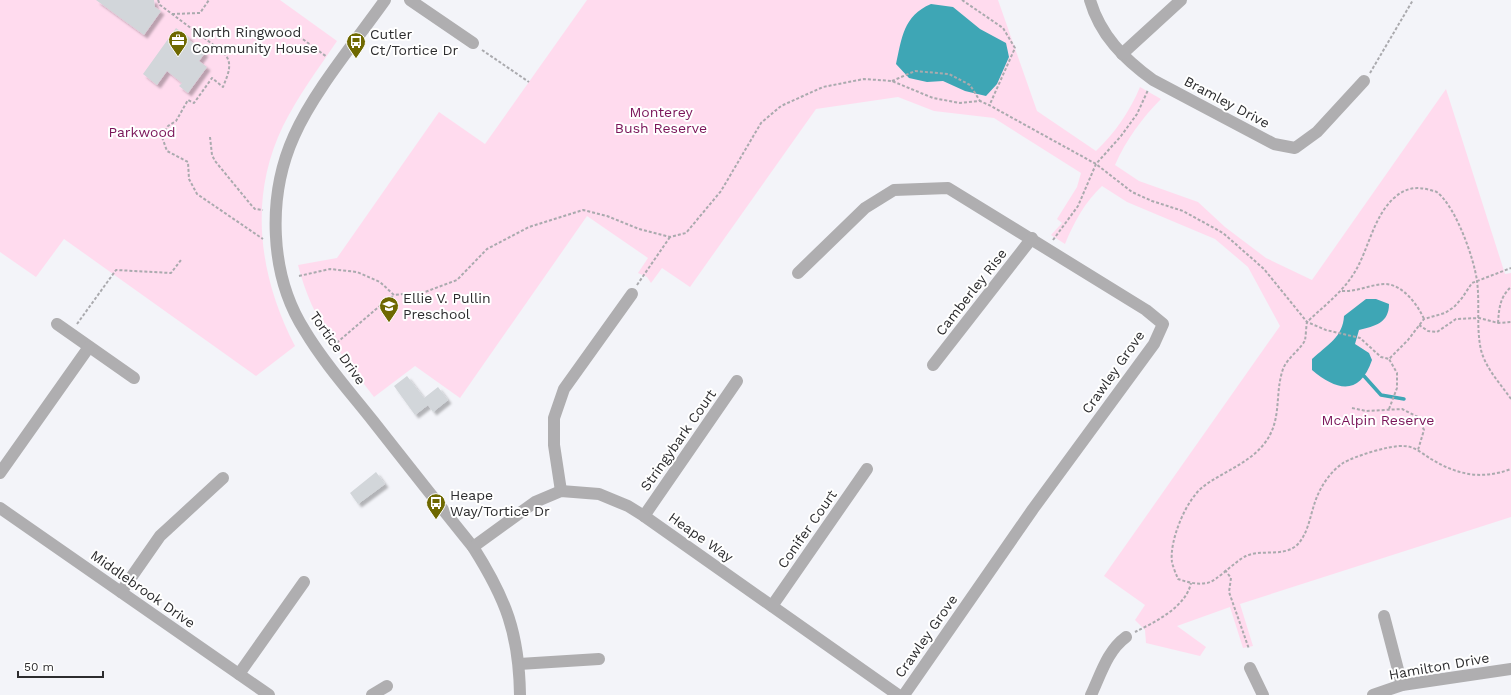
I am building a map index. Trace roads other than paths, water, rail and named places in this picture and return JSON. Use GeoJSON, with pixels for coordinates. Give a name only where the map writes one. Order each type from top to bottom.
{"type":"FeatureCollection","features":[{"type":"Feature","properties":{"kind":"street","name":"Tortice Drive"},"geometry":{"type":"LineString","coordinates":[[385,0],[309,108],[294,137],[280,181],[275,226],[283,281],[291,305],[304,331],[335,373],[472,547],[488,571],[507,610],[519,664],[520,695]]}},
{"type":"Feature","properties":{"kind":"street"},"geometry":{"type":"LineString","coordinates":[[410,0],[473,43]]}},
{"type":"Feature","properties":{"kind":"street","name":"Bramley Drive"},"geometry":{"type":"LineString","coordinates":[[1090,0],[1093,11],[1105,35],[1122,54],[1153,80],[1274,144],[1295,148],[1317,132],[1364,81]]}},
{"type":"Feature","properties":{"kind":"street"},"geometry":{"type":"LineString","coordinates":[[1122,54],[1181,0]]}},
{"type":"Feature","properties":{"kind":"street","name":"Crawley Grove"},"geometry":{"type":"LineString","coordinates":[[798,273],[865,208],[894,190],[948,188],[1032,238],[1146,310],[1162,324],[1154,344],[1033,509],[904,695]]}},
{"type":"Feature","properties":{"kind":"street","name":"Camberley Rise"},"geometry":{"type":"LineString","coordinates":[[933,365],[1032,238]]}},
{"type":"Feature","properties":{"kind":"street"},"geometry":{"type":"LineString","coordinates":[[561,491],[554,445],[554,418],[564,390],[632,294]]}},
{"type":"Feature","properties":{"kind":"street"},"geometry":{"type":"LineString","coordinates":[[57,324],[134,378]]}},
{"type":"Feature","properties":{"kind":"street"},"geometry":{"type":"LineString","coordinates":[[0,473],[89,347]]}},
{"type":"Feature","properties":{"kind":"street","name":"Stringybark Court"},"geometry":{"type":"LineString","coordinates":[[644,516],[737,381]]}},
{"type":"Feature","properties":{"kind":"street","name":"Conifer Court"},"geometry":{"type":"LineString","coordinates":[[772,606],[867,469]]}},
{"type":"Feature","properties":{"kind":"street"},"geometry":{"type":"LineString","coordinates":[[120,592],[160,536],[223,478]]}},
{"type":"Feature","properties":{"kind":"street","name":"Heape Way"},"geometry":{"type":"LineString","coordinates":[[472,547],[535,502],[561,491],[599,494],[628,506],[644,516],[898,695]]}},
{"type":"Feature","properties":{"kind":"street","name":"Middlebrook Drive"},"geometry":{"type":"LineString","coordinates":[[0,508],[269,695]]}},
{"type":"Feature","properties":{"kind":"street"},"geometry":{"type":"LineString","coordinates":[[240,674],[304,582]]}},
{"type":"Feature","properties":{"kind":"street"},"geometry":{"type":"LineString","coordinates":[[1384,616],[1402,685]]}},
{"type":"Feature","properties":{"kind":"street"},"geometry":{"type":"LineString","coordinates":[[1091,695],[1108,657],[1119,642],[1126,637]]}},
{"type":"Feature","properties":{"kind":"street"},"geometry":{"type":"LineString","coordinates":[[519,664],[599,660]]}},
{"type":"Feature","properties":{"kind":"street"},"geometry":{"type":"LineString","coordinates":[[1250,668],[1263,695]]}},
{"type":"Feature","properties":{"kind":"street","name":"Hamilton Drive"},"geometry":{"type":"LineString","coordinates":[[1373,695],[1402,685],[1511,669]]}},
{"type":"Feature","properties":{"kind":"street"},"geometry":{"type":"LineString","coordinates":[[372,695],[387,686]]}},
{"type":"Feature","properties":{"kind":"water"},"geometry":{"type":"Polygon","coordinates":[[[931,4],[953,7],[980,29],[1006,43],[1009,57],[997,84],[986,96],[965,91],[943,81],[927,82],[909,78],[896,64],[902,37],[909,21],[922,9],[931,4]]]}},
{"type":"Feature","properties":{"kind":"water"},"geometry":{"type":"Polygon","coordinates":[[[1366,299],[1376,299],[1389,304],[1387,316],[1376,325],[1359,330],[1355,344],[1369,353],[1372,360],[1367,371],[1355,384],[1339,386],[1331,383],[1312,370],[1312,359],[1333,340],[1341,330],[1344,316],[1366,299]]]}},
{"type":"Feature","properties":{"kind":"waterway"},"geometry":{"type":"LineString","coordinates":[[1364,376],[1381,395],[1404,399]]}},
{"type":"Feature","properties":{"kind":"place","name":"North Ringwood Community House"},"geometry":{"type":"Point","coordinates":[178,57]}},
{"type":"Feature","properties":{"kind":"place","name":"Cutler Ct/Tortice Dr"},"geometry":{"type":"Point","coordinates":[356,59]}},
{"type":"Feature","properties":{"kind":"place","name":"Ellie V. Pullin Preschool"},"geometry":{"type":"Point","coordinates":[389,323]}},
{"type":"Feature","properties":{"kind":"place","name":"Heape Way/Tortice Dr"},"geometry":{"type":"Point","coordinates":[436,520]}},
{"type":"Feature","properties":{"kind":"park label","name":"Monterey Bush Reserve"},"geometry":{"type":"Point","coordinates":[661,120]}},
{"type":"Feature","properties":{"kind":"park label","name":"Parkwood"},"geometry":{"type":"Point","coordinates":[142,132]}},
{"type":"Feature","properties":{"kind":"park label","name":"McAlpin Reserve"},"geometry":{"type":"Point","coordinates":[1378,420]}}]}
